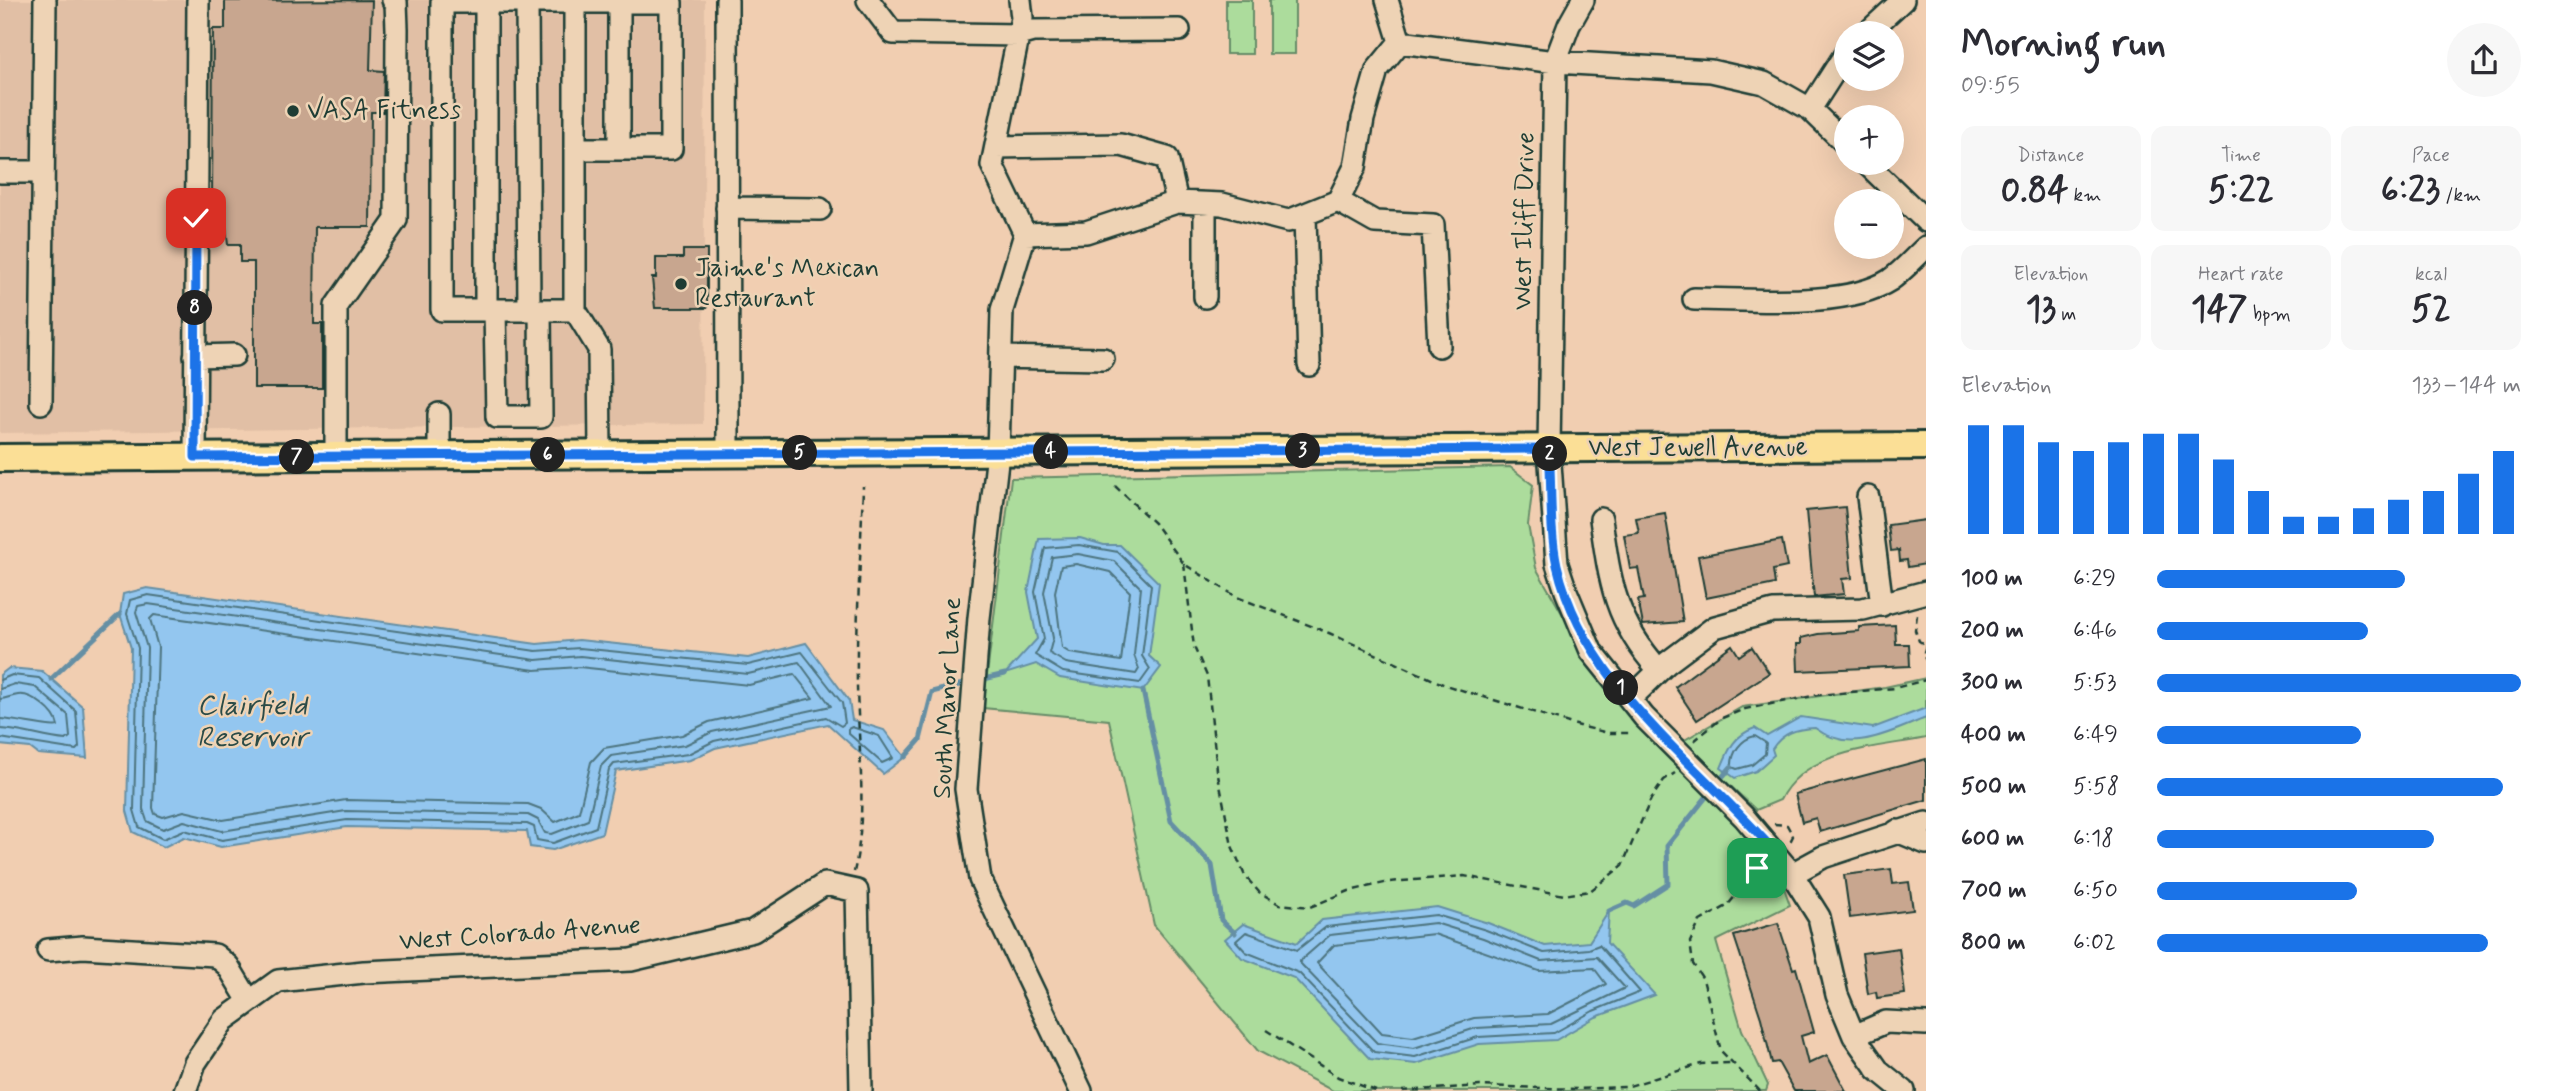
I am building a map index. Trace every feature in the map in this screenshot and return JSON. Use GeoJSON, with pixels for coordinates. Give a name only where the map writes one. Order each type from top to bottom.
{"type":"FeatureCollection","features":[{"type":"Feature","properties":{"kind":"main road","name":"West Jewell Avenue"},"geometry":{"type":"LineString","coordinates":[[0,458],[1926,446]]}},
{"type":"Feature","properties":{"kind":"street"},"geometry":{"type":"LineString","coordinates":[[41,402],[46,0]]}},
{"type":"Feature","properties":{"kind":"street"},"geometry":{"type":"LineString","coordinates":[[195,457],[198,0]]}},
{"type":"Feature","properties":{"kind":"street"},"geometry":{"type":"LineString","coordinates":[[336,456],[336,306],[396,220],[397,29],[396,2],[393,0]]}},
{"type":"Feature","properties":{"kind":"street"},"geometry":{"type":"LineString","coordinates":[[727,0],[727,453]]}},
{"type":"Feature","properties":{"kind":"street"},"geometry":{"type":"LineString","coordinates":[[868,0],[893,33],[1020,18]]}},
{"type":"Feature","properties":{"kind":"street"},"geometry":{"type":"LineString","coordinates":[[1387,0],[1399,42]]}},
{"type":"Feature","properties":{"kind":"street","name":"West Iliff Drive"},"geometry":{"type":"LineString","coordinates":[[1583,0],[1569,25],[1555,62],[1549,449],[1557,564],[1591,651],[1630,699],[1744,817],[1792,874],[1819,917],[1837,995],[1854,1036],[1878,1070],[1904,1091]]}},
{"type":"Feature","properties":{"kind":"street"},"geometry":{"type":"LineString","coordinates":[[1880,21],[1903,0]]}},
{"type":"Feature","properties":{"kind":"street"},"geometry":{"type":"LineString","coordinates":[[575,149],[671,149],[671,2],[442,2],[442,310],[575,310]]}},
{"type":"Feature","properties":{"kind":"street"},"geometry":{"type":"LineString","coordinates":[[486,2],[491,310],[497,416],[541,416],[534,310],[527,2]]}},
{"type":"Feature","properties":{"kind":"street"},"geometry":{"type":"LineString","coordinates":[[575,2],[575,310],[598,349],[600,454]]}},
{"type":"Feature","properties":{"kind":"street"},"geometry":{"type":"LineString","coordinates":[[619,2],[620,149]]}},
{"type":"Feature","properties":{"kind":"street"},"geometry":{"type":"LineString","coordinates":[[1020,18],[1033,31],[1179,30]]}},
{"type":"Feature","properties":{"kind":"street"},"geometry":{"type":"LineString","coordinates":[[1020,18],[992,165],[1026,234],[1086,232],[1177,202],[1222,204],[1289,221],[1338,201],[1355,167],[1363,120],[1377,70],[1399,42]]}},
{"type":"Feature","properties":{"kind":"street"},"geometry":{"type":"LineString","coordinates":[[1399,42],[1555,62],[1711,71],[1764,83],[1810,108],[1834,132]]}},
{"type":"Feature","properties":{"kind":"street"},"geometry":{"type":"LineString","coordinates":[[1810,108],[1834,71]]}},
{"type":"Feature","properties":{"kind":"street"},"geometry":{"type":"LineString","coordinates":[[996,147],[1121,145],[1167,158],[1177,202]]}},
{"type":"Feature","properties":{"kind":"street"},"geometry":{"type":"LineString","coordinates":[[0,172],[42,172]]}},
{"type":"Feature","properties":{"kind":"street"},"geometry":{"type":"LineString","coordinates":[[1878,175],[1926,221]]}},
{"type":"Feature","properties":{"kind":"street"},"geometry":{"type":"LineString","coordinates":[[1338,201],[1375,222],[1433,225],[1439,346]]}},
{"type":"Feature","properties":{"kind":"street"},"geometry":{"type":"LineString","coordinates":[[1205,204],[1205,297]]}},
{"type":"Feature","properties":{"kind":"street"},"geometry":{"type":"LineString","coordinates":[[727,208],[820,209]]}},
{"type":"Feature","properties":{"kind":"street"},"geometry":{"type":"LineString","coordinates":[[1305,215],[1309,365]]}},
{"type":"Feature","properties":{"kind":"street","name":"South Manor Lane"},"geometry":{"type":"LineString","coordinates":[[1026,234],[1002,310],[998,453],[978,635],[966,789],[980,879],[1082,1091]]}},
{"type":"Feature","properties":{"kind":"street"},"geometry":{"type":"LineString","coordinates":[[1695,299],[1827,298],[1860,293],[1890,280],[1926,247]]}},
{"type":"Feature","properties":{"kind":"street"},"geometry":{"type":"LineString","coordinates":[[195,356],[234,355]]}},
{"type":"Feature","properties":{"kind":"street"},"geometry":{"type":"LineString","coordinates":[[1001,357],[1103,359]]}},
{"type":"Feature","properties":{"kind":"street"},"geometry":{"type":"LineString","coordinates":[[439,414],[439,455]]}},
{"type":"Feature","properties":{"kind":"street"},"geometry":{"type":"LineString","coordinates":[[1868,498],[1882,605]]}},
{"type":"Feature","properties":{"kind":"street"},"geometry":{"type":"LineString","coordinates":[[1601,519],[1609,573],[1626,628],[1659,670]]}},
{"type":"Feature","properties":{"kind":"street"},"geometry":{"type":"LineString","coordinates":[[1630,699],[1659,670],[1715,627],[1773,611],[1822,612],[1882,605],[1922,593]]}},
{"type":"Feature","properties":{"kind":"street"},"geometry":{"type":"LineString","coordinates":[[1792,874],[1823,857],[1926,823]]}},
{"type":"Feature","properties":{"kind":"street"},"geometry":{"type":"LineString","coordinates":[[1897,831],[1926,843]]}},
{"type":"Feature","properties":{"kind":"street","name":"West Colorado Avenue"},"geometry":{"type":"LineString","coordinates":[[185,1091],[195,1063],[224,1020],[278,981],[364,972],[631,960],[753,931],[825,884],[854,890]]}},
{"type":"Feature","properties":{"kind":"street"},"geometry":{"type":"LineString","coordinates":[[854,890],[861,1091]]}},
{"type":"Feature","properties":{"kind":"street"},"geometry":{"type":"LineString","coordinates":[[48,950],[83,947],[215,955],[228,966],[249,1001]]}},
{"type":"Feature","properties":{"kind":"street"},"geometry":{"type":"LineString","coordinates":[[1854,1036],[1886,1022],[1926,1024]]}},
{"type":"Feature","properties":{"kind":"path"},"geometry":{"type":"LineString","coordinates":[[854,890],[858,856],[860,772],[857,685],[863,486]]}},
{"type":"Feature","properties":{"kind":"path"},"geometry":{"type":"LineString","coordinates":[[1115,486],[1154,523],[1184,565],[1237,597],[1329,633],[1416,674],[1572,724],[1608,733],[1630,733]]}},
{"type":"Feature","properties":{"kind":"path"},"geometry":{"type":"LineString","coordinates":[[1184,565],[1194,648],[1207,676],[1217,770],[1232,846],[1245,876],[1259,892],[1279,904],[1310,907],[1349,891],[1389,882],[1464,876],[1564,895],[1590,891],[1622,866],[1651,799],[1664,780],[1722,718],[1745,709],[1818,695],[1895,688],[1926,680]]}},
{"type":"Feature","properties":{"kind":"path"},"geometry":{"type":"LineString","coordinates":[[1922,593],[1915,630],[1919,641],[1926,646],[1923,655],[1926,660]]}},
{"type":"Feature","properties":{"kind":"path"},"geometry":{"type":"LineString","coordinates":[[1760,1091],[1721,1051],[1703,979],[1693,964],[1690,942],[1700,921],[1727,906],[1757,868],[1776,853]]}},
{"type":"Feature","properties":{"kind":"path"},"geometry":{"type":"LineString","coordinates":[[1266,1030],[1338,1077],[1376,1091]]}},
{"type":"Feature","properties":{"kind":"path"},"geometry":{"type":"LineString","coordinates":[[1402,1091],[1480,1086],[1577,1089],[1626,1087],[1701,1064],[1732,1063]]}},
{"type":"Feature","properties":{"kind":"shaded area"},"geometry":{"type":"Polygon","coordinates":[[[0,0],[705,0],[703,424],[0,433],[0,0]]]}},
{"type":"Feature","properties":{"kind":"green space"},"geometry":{"type":"Polygon","coordinates":[[[1226,0],[1252,0],[1252,54],[1226,54],[1226,0]]]}},
{"type":"Feature","properties":{"kind":"green space"},"geometry":{"type":"Polygon","coordinates":[[[1269,0],[1295,0],[1295,54],[1269,54],[1269,0]]]}},
{"type":"Feature","properties":{"kind":"green space"},"geometry":{"type":"Polygon","coordinates":[[[1510,467],[1533,485],[1528,525],[1536,568],[1599,678],[1635,723],[1751,838],[1778,871],[1790,905],[1716,941],[1742,1030],[1768,1085],[1766,1091],[1333,1091],[1258,1051],[1154,925],[1109,720],[983,708],[1011,478],[1510,467]]]}},
{"type":"Feature","properties":{"kind":"green space"},"geometry":{"type":"Polygon","coordinates":[[[1926,678],[1926,738],[1865,749],[1824,761],[1806,770],[1791,783],[1780,800],[1756,810],[1683,741],[1742,707],[1885,687],[1926,678]]]}},
{"type":"Feature","properties":{"kind":"water"},"geometry":{"type":"Polygon","coordinates":[[[1080,538],[1104,545],[1120,545],[1159,583],[1149,656],[1161,667],[1143,691],[1060,678],[1036,664],[1005,674],[1037,639],[1028,592],[1039,539],[1080,538]]]}},
{"type":"Feature","properties":{"kind":"water","name":"Clairfield Reservoir"},"geometry":{"type":"Polygon","coordinates":[[[147,588],[537,644],[579,640],[748,658],[806,643],[849,701],[852,720],[884,730],[905,757],[883,774],[828,724],[715,748],[690,760],[616,771],[602,833],[553,850],[530,847],[527,831],[347,827],[221,847],[184,837],[164,847],[133,832],[127,811],[131,648],[120,614],[123,594],[147,588]]]}},
{"type":"Feature","properties":{"kind":"water"},"geometry":{"type":"Polygon","coordinates":[[[9,668],[42,671],[83,707],[87,758],[38,754],[30,748],[0,745],[0,675],[9,668]]]}},
{"type":"Feature","properties":{"kind":"water"},"geometry":{"type":"Polygon","coordinates":[[[1926,708],[1926,718],[1870,738],[1842,740],[1815,728],[1796,731],[1781,739],[1772,749],[1774,755],[1756,771],[1735,778],[1721,768],[1734,743],[1742,734],[1755,728],[1767,736],[1801,717],[1873,728],[1926,708]]]}},
{"type":"Feature","properties":{"kind":"water"},"geometry":{"type":"Polygon","coordinates":[[[1437,907],[1488,923],[1545,946],[1589,942],[1609,911],[1607,943],[1655,995],[1596,1017],[1556,1040],[1479,1044],[1416,1064],[1370,1059],[1294,978],[1242,958],[1225,939],[1243,924],[1297,943],[1322,920],[1437,907]]]}},
{"type":"Feature","properties":{"kind":"building"},"geometry":{"type":"Polygon","coordinates":[[[372,0],[370,70],[384,71],[383,112],[371,112],[370,227],[315,227],[314,324],[322,324],[322,388],[254,388],[254,262],[240,262],[240,245],[228,245],[225,218],[212,203],[213,29],[225,29],[225,1],[372,0]]]}},
{"type":"Feature","properties":{"kind":"building"},"geometry":{"type":"Polygon","coordinates":[[[683,250],[707,250],[707,308],[655,308],[652,278],[656,278],[656,258],[683,258],[683,250]]]}},
{"type":"Feature","properties":{"kind":"building"},"geometry":{"type":"Polygon","coordinates":[[[1845,507],[1852,578],[1842,579],[1844,594],[1814,597],[1806,511],[1845,507]]]}},
{"type":"Feature","properties":{"kind":"building"},"geometry":{"type":"Polygon","coordinates":[[[1665,513],[1683,622],[1643,625],[1638,600],[1644,599],[1638,568],[1630,569],[1624,535],[1639,533],[1636,518],[1665,513]]]}},
{"type":"Feature","properties":{"kind":"building"},"geometry":{"type":"Polygon","coordinates":[[[1926,520],[1926,564],[1908,567],[1907,560],[1900,561],[1899,550],[1891,551],[1888,525],[1926,520]]]}},
{"type":"Feature","properties":{"kind":"building"},"geometry":{"type":"Polygon","coordinates":[[[1782,540],[1787,567],[1773,570],[1775,584],[1706,598],[1698,556],[1782,540]]]}},
{"type":"Feature","properties":{"kind":"building"},"geometry":{"type":"Polygon","coordinates":[[[1895,625],[1896,644],[1909,644],[1910,666],[1798,671],[1797,644],[1801,644],[1801,638],[1859,631],[1859,627],[1895,625]]]}},
{"type":"Feature","properties":{"kind":"building"},"geometry":{"type":"Polygon","coordinates":[[[1732,645],[1739,656],[1752,647],[1769,673],[1697,720],[1675,687],[1732,645]]]}},
{"type":"Feature","properties":{"kind":"building"},"geometry":{"type":"Polygon","coordinates":[[[1926,759],[1926,800],[1820,832],[1816,818],[1802,822],[1795,794],[1926,759]]]}},
{"type":"Feature","properties":{"kind":"building"},"geometry":{"type":"Polygon","coordinates":[[[1891,869],[1893,884],[1909,882],[1913,910],[1850,918],[1844,875],[1891,869]]]}},
{"type":"Feature","properties":{"kind":"building"},"geometry":{"type":"Polygon","coordinates":[[[1778,923],[1793,969],[1796,968],[1814,1032],[1801,1036],[1808,1064],[1827,1055],[1846,1091],[1794,1091],[1778,1062],[1772,1063],[1761,1018],[1734,936],[1778,923]]]}},
{"type":"Feature","properties":{"kind":"building"},"geometry":{"type":"Polygon","coordinates":[[[1899,948],[1905,994],[1877,998],[1876,992],[1868,994],[1862,953],[1899,948]]]}},
{"type":"Feature","properties":{"kind":"waterway"},"geometry":{"type":"LineString","coordinates":[[51,679],[120,614]]}},
{"type":"Feature","properties":{"kind":"waterway"},"geometry":{"type":"LineString","coordinates":[[980,680],[1005,674]]}},
{"type":"Feature","properties":{"kind":"waterway"},"geometry":{"type":"LineString","coordinates":[[905,757],[920,740],[932,692],[967,683]]}},
{"type":"Feature","properties":{"kind":"waterway"},"geometry":{"type":"LineString","coordinates":[[1143,691],[1171,821],[1212,865],[1221,920],[1235,933]]}},
{"type":"Feature","properties":{"kind":"waterway"},"geometry":{"type":"LineString","coordinates":[[1717,783],[1731,767]]}},
{"type":"Feature","properties":{"kind":"waterway"},"geometry":{"type":"LineString","coordinates":[[1609,911],[1627,903],[1634,906],[1668,884],[1667,846],[1711,791]]}},
{"type":"Feature","properties":{"kind":"place","name":"VASA Fitness"},"geometry":{"type":"Point","coordinates":[293,111]}},
{"type":"Feature","properties":{"kind":"place","name":"Jaime's Mexican Restaurant"},"geometry":{"type":"Point","coordinates":[681,284]}},
{"type":"Feature","properties":{"kind":"route"},"geometry":{"type":"LineString","coordinates":[[196,218],[195,457],[1549,449],[1557,564],[1591,651],[1644,717],[1744,817],[1776,853],[1757,868]]}}]}
